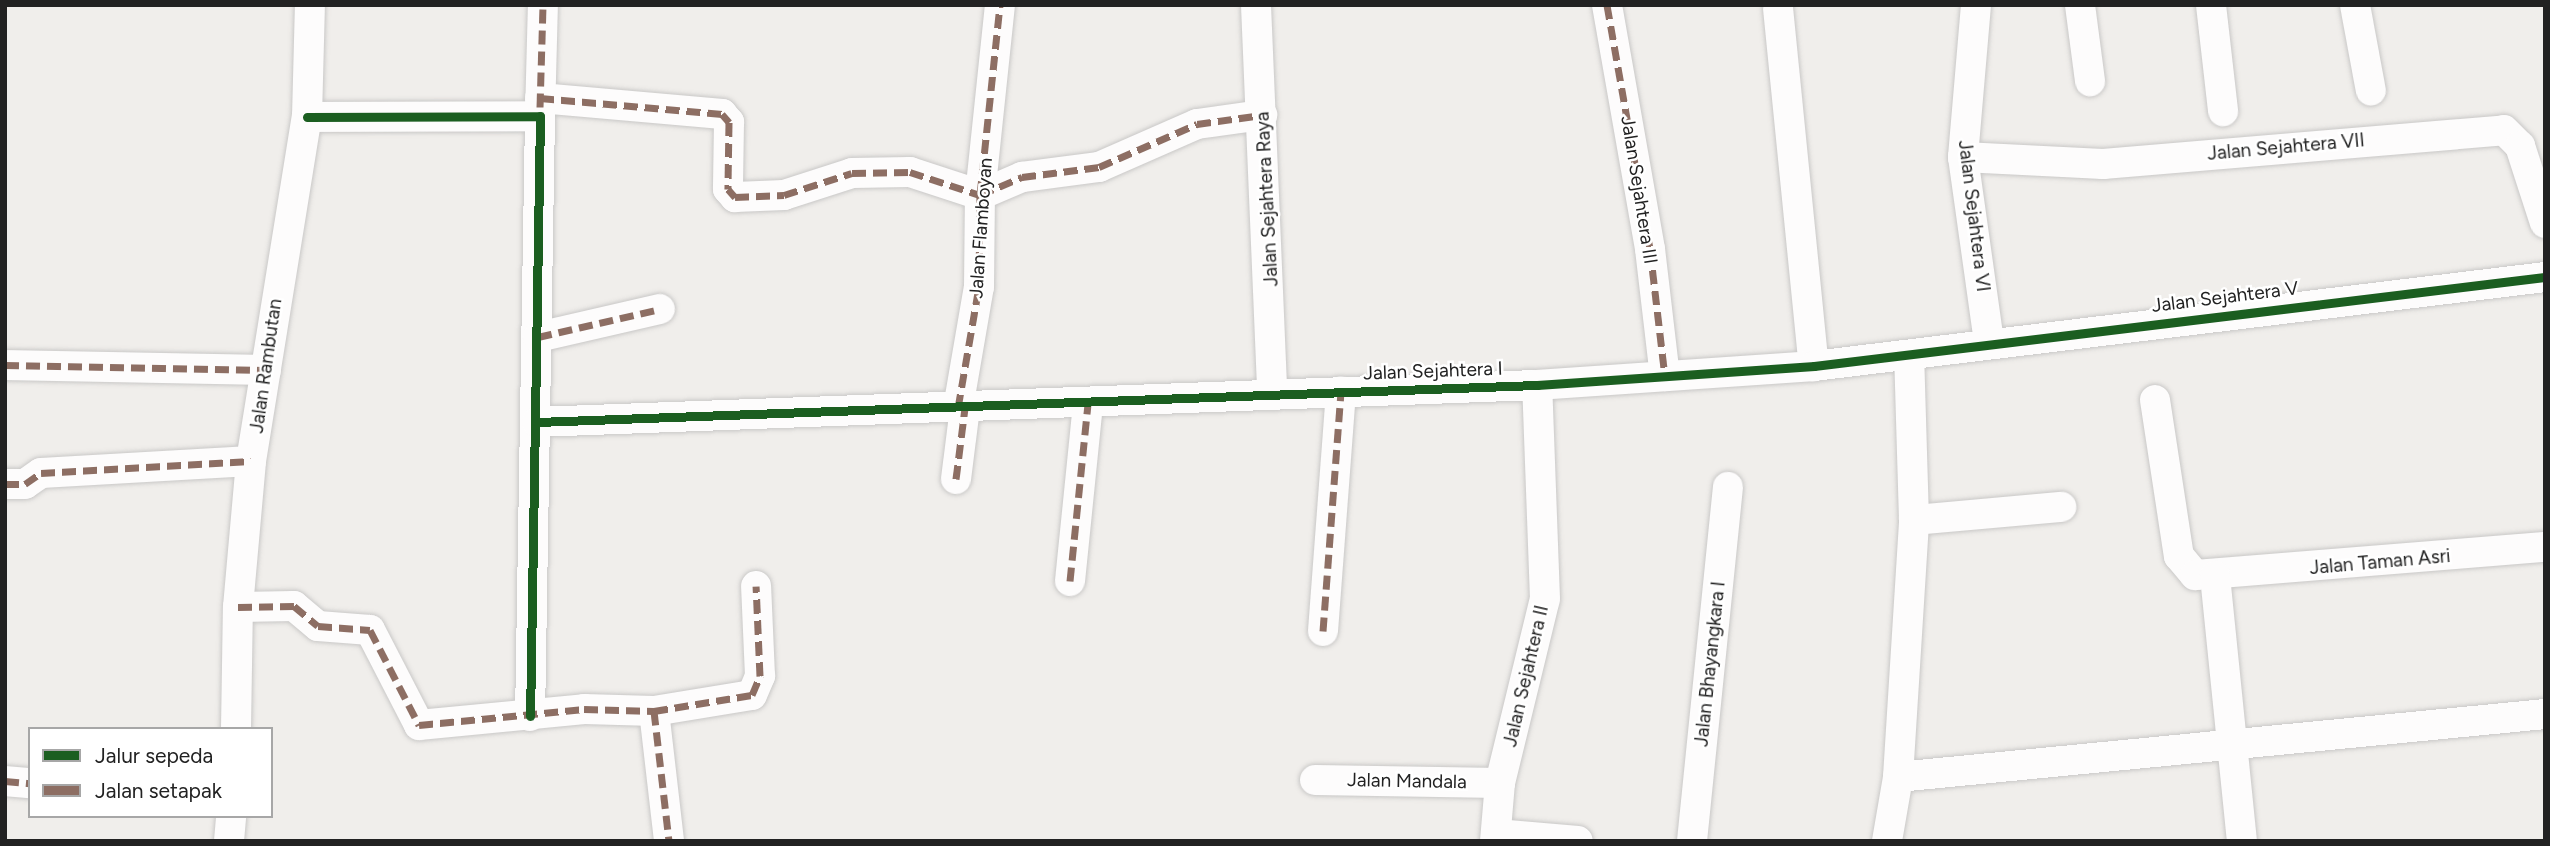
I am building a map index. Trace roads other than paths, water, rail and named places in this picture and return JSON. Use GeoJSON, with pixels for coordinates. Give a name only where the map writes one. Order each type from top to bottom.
{"type":"FeatureCollection","features":[{"type":"Feature","properties":{"kind":"street","name":"Jalan Rambutan"},"geometry":{"type":"LineString","coordinates":[[236,727],[238,607],[251,461],[307,117],[310,5]]}},
{"type":"Feature","properties":{"kind":"street"},"geometry":{"type":"LineString","coordinates":[[530,716],[543,5]]}},
{"type":"Feature","properties":{"kind":"street","name":"Jalan Flamboyan"},"geometry":{"type":"LineString","coordinates":[[956,479],[962,408],[979,287],[980,195],[1000,5]]}},
{"type":"Feature","properties":{"kind":"street","name":"Jalan Sejahtera Raya"},"geometry":{"type":"LineString","coordinates":[[1256,5],[1272,393]]}},
{"type":"Feature","properties":{"kind":"street","name":"Jalan Sejahtera III"},"geometry":{"type":"LineString","coordinates":[[1607,5],[1650,249],[1665,376]]}},
{"type":"Feature","properties":{"kind":"street","name":"Jalan Sejahtera VI"},"geometry":{"type":"LineString","coordinates":[[1976,5],[1963,157],[1989,343]]}},
{"type":"Feature","properties":{"kind":"street"},"geometry":{"type":"LineString","coordinates":[[2080,5],[2090,81]]}},
{"type":"Feature","properties":{"kind":"street"},"geometry":{"type":"LineString","coordinates":[[2211,5],[2223,111]]}},
{"type":"Feature","properties":{"kind":"street"},"geometry":{"type":"LineString","coordinates":[[2355,5],[2371,91]]}},
{"type":"Feature","properties":{"kind":"street"},"geometry":{"type":"LineString","coordinates":[[1778,8],[1814,366]]}},
{"type":"Feature","properties":{"kind":"street"},"geometry":{"type":"LineString","coordinates":[[307,117],[540,107],[722,114],[729,122],[728,189],[735,197],[784,195],[852,173],[910,172],[980,195],[1022,177],[1099,167],[1197,124],[1262,115]]}},
{"type":"Feature","properties":{"kind":"street","name":"Jalan Sejahtera VII"},"geometry":{"type":"LineString","coordinates":[[1963,157],[2103,164],[2504,130],[2520,146],[2545,223]]}},
{"type":"Feature","properties":{"kind":"street","name":"Jalan Sejahtera V"},"geometry":{"type":"LineString","coordinates":[[1909,356],[1989,343],[2545,277]]}},
{"type":"Feature","properties":{"kind":"street"},"geometry":{"type":"LineString","coordinates":[[538,337],[660,309]]}},
{"type":"Feature","properties":{"kind":"street"},"geometry":{"type":"LineString","coordinates":[[1886,841],[1898,777],[1914,520],[1909,356]]}},
{"type":"Feature","properties":{"kind":"street","name":"Jalan Sejahtera I"},"geometry":{"type":"LineString","coordinates":[[537,422],[822,407],[962,408],[1272,393],[1537,385],[1814,366],[1909,356]]}},
{"type":"Feature","properties":{"kind":"street"},"geometry":{"type":"LineString","coordinates":[[5,365],[267,370]]}},
{"type":"Feature","properties":{"kind":"street","name":"Jalan Sejahtera II"},"geometry":{"type":"LineString","coordinates":[[1496,838],[1500,783],[1545,599],[1537,385]]}},
{"type":"Feature","properties":{"kind":"street"},"geometry":{"type":"LineString","coordinates":[[1323,631],[1341,392]]}},
{"type":"Feature","properties":{"kind":"street"},"geometry":{"type":"LineString","coordinates":[[2155,400],[2179,556],[2195,575],[2215,576],[2242,841]]}},
{"type":"Feature","properties":{"kind":"street"},"geometry":{"type":"LineString","coordinates":[[1070,581],[1088,403]]}},
{"type":"Feature","properties":{"kind":"street"},"geometry":{"type":"LineString","coordinates":[[5,484],[25,484],[41,472],[251,461]]}},
{"type":"Feature","properties":{"kind":"street","name":"Jalan Bhayangkara I"},"geometry":{"type":"LineString","coordinates":[[1692,841],[1728,487]]}},
{"type":"Feature","properties":{"kind":"street"},"geometry":{"type":"LineString","coordinates":[[1914,520],[2061,507]]}},
{"type":"Feature","properties":{"kind":"street","name":"Jalan Taman Asri"},"geometry":{"type":"LineString","coordinates":[[2215,576],[2545,547]]}},
{"type":"Feature","properties":{"kind":"street"},"geometry":{"type":"LineString","coordinates":[[238,607],[294,606],[318,626],[370,630],[419,725],[530,716],[654,711],[752,695],[760,676],[756,586]]}},
{"type":"Feature","properties":{"kind":"street"},"geometry":{"type":"LineString","coordinates":[[654,711],[669,841]]}},
{"type":"Feature","properties":{"kind":"street"},"geometry":{"type":"LineString","coordinates":[[1898,777],[2232,742],[2545,714]]}},
{"type":"Feature","properties":{"kind":"street","name":"Jalan Mandala"},"geometry":{"type":"LineString","coordinates":[[1315,780],[1500,783]]}},
{"type":"Feature","properties":{"kind":"street"},"geometry":{"type":"LineString","coordinates":[[5,781],[28,783]]}},
{"type":"Feature","properties":{"kind":"street"},"geometry":{"type":"LineString","coordinates":[[229,841],[231,818]]}},
{"type":"Feature","properties":{"kind":"street"},"geometry":{"type":"LineString","coordinates":[[1496,838],[1578,841]]}}]}
